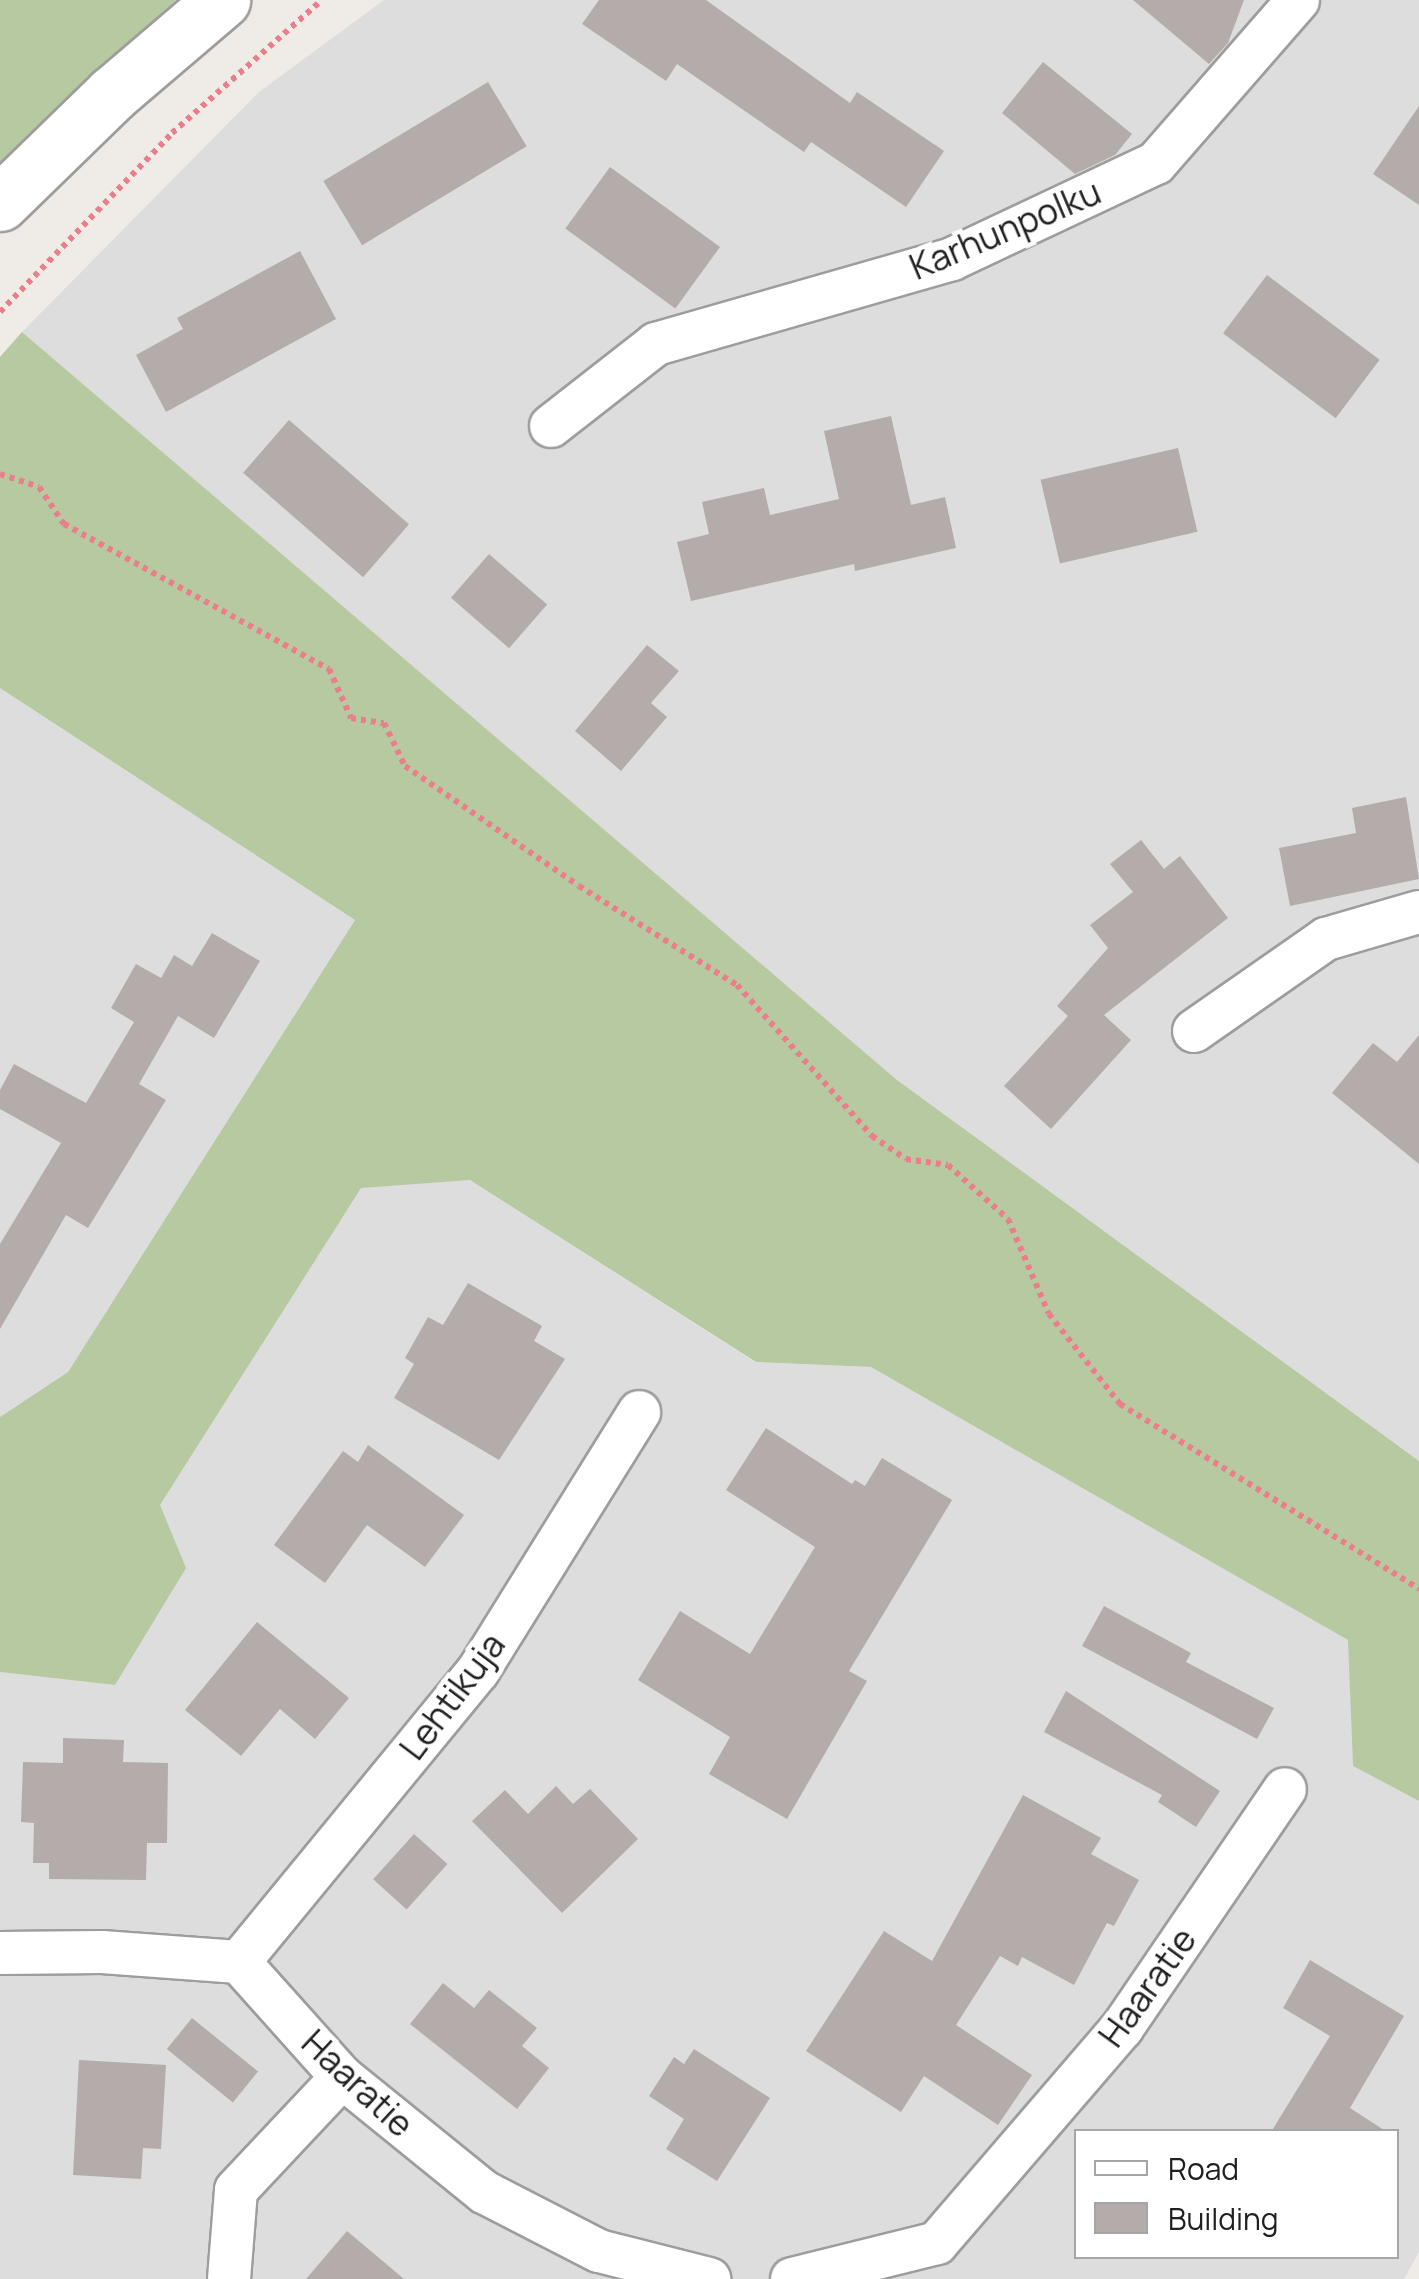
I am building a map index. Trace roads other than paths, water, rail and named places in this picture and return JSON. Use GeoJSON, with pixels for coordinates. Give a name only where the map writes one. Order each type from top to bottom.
{"type":"FeatureCollection","features":[{"type":"Feature","properties":{"kind":"street"},"geometry":{"type":"LineString","coordinates":[[0,203],[112,94],[222,0]]}},
{"type":"Feature","properties":{"kind":"street","name":"Karhunpolku"},"geometry":{"type":"LineString","coordinates":[[550,426],[656,344],[952,259],[1156,163],[1298,0]]}},
{"type":"Feature","properties":{"kind":"street"},"geometry":{"type":"LineString","coordinates":[[1194,1031],[1326,939],[1419,912]]}},
{"type":"Feature","properties":{"kind":"street","name":"Lehtikuja"},"geometry":{"type":"LineString","coordinates":[[239,1962],[478,1671],[638,1412]]}},
{"type":"Feature","properties":{"kind":"street","name":"Haaratie"},"geometry":{"type":"LineString","coordinates":[[792,2279],[938,2244],[1122,2028],[1285,1789]]}},
{"type":"Feature","properties":{"kind":"street"},"geometry":{"type":"LineString","coordinates":[[0,1953],[102,1952],[239,1962]]}},
{"type":"Feature","properties":{"kind":"street","name":"Haaratie"},"geometry":{"type":"LineString","coordinates":[[239,1962],[342,2077],[484,2192],[599,2251],[709,2279]]}},
{"type":"Feature","properties":{"kind":"street"},"geometry":{"type":"LineString","coordinates":[[228,2279],[236,2190],[342,2077]]}}]}
